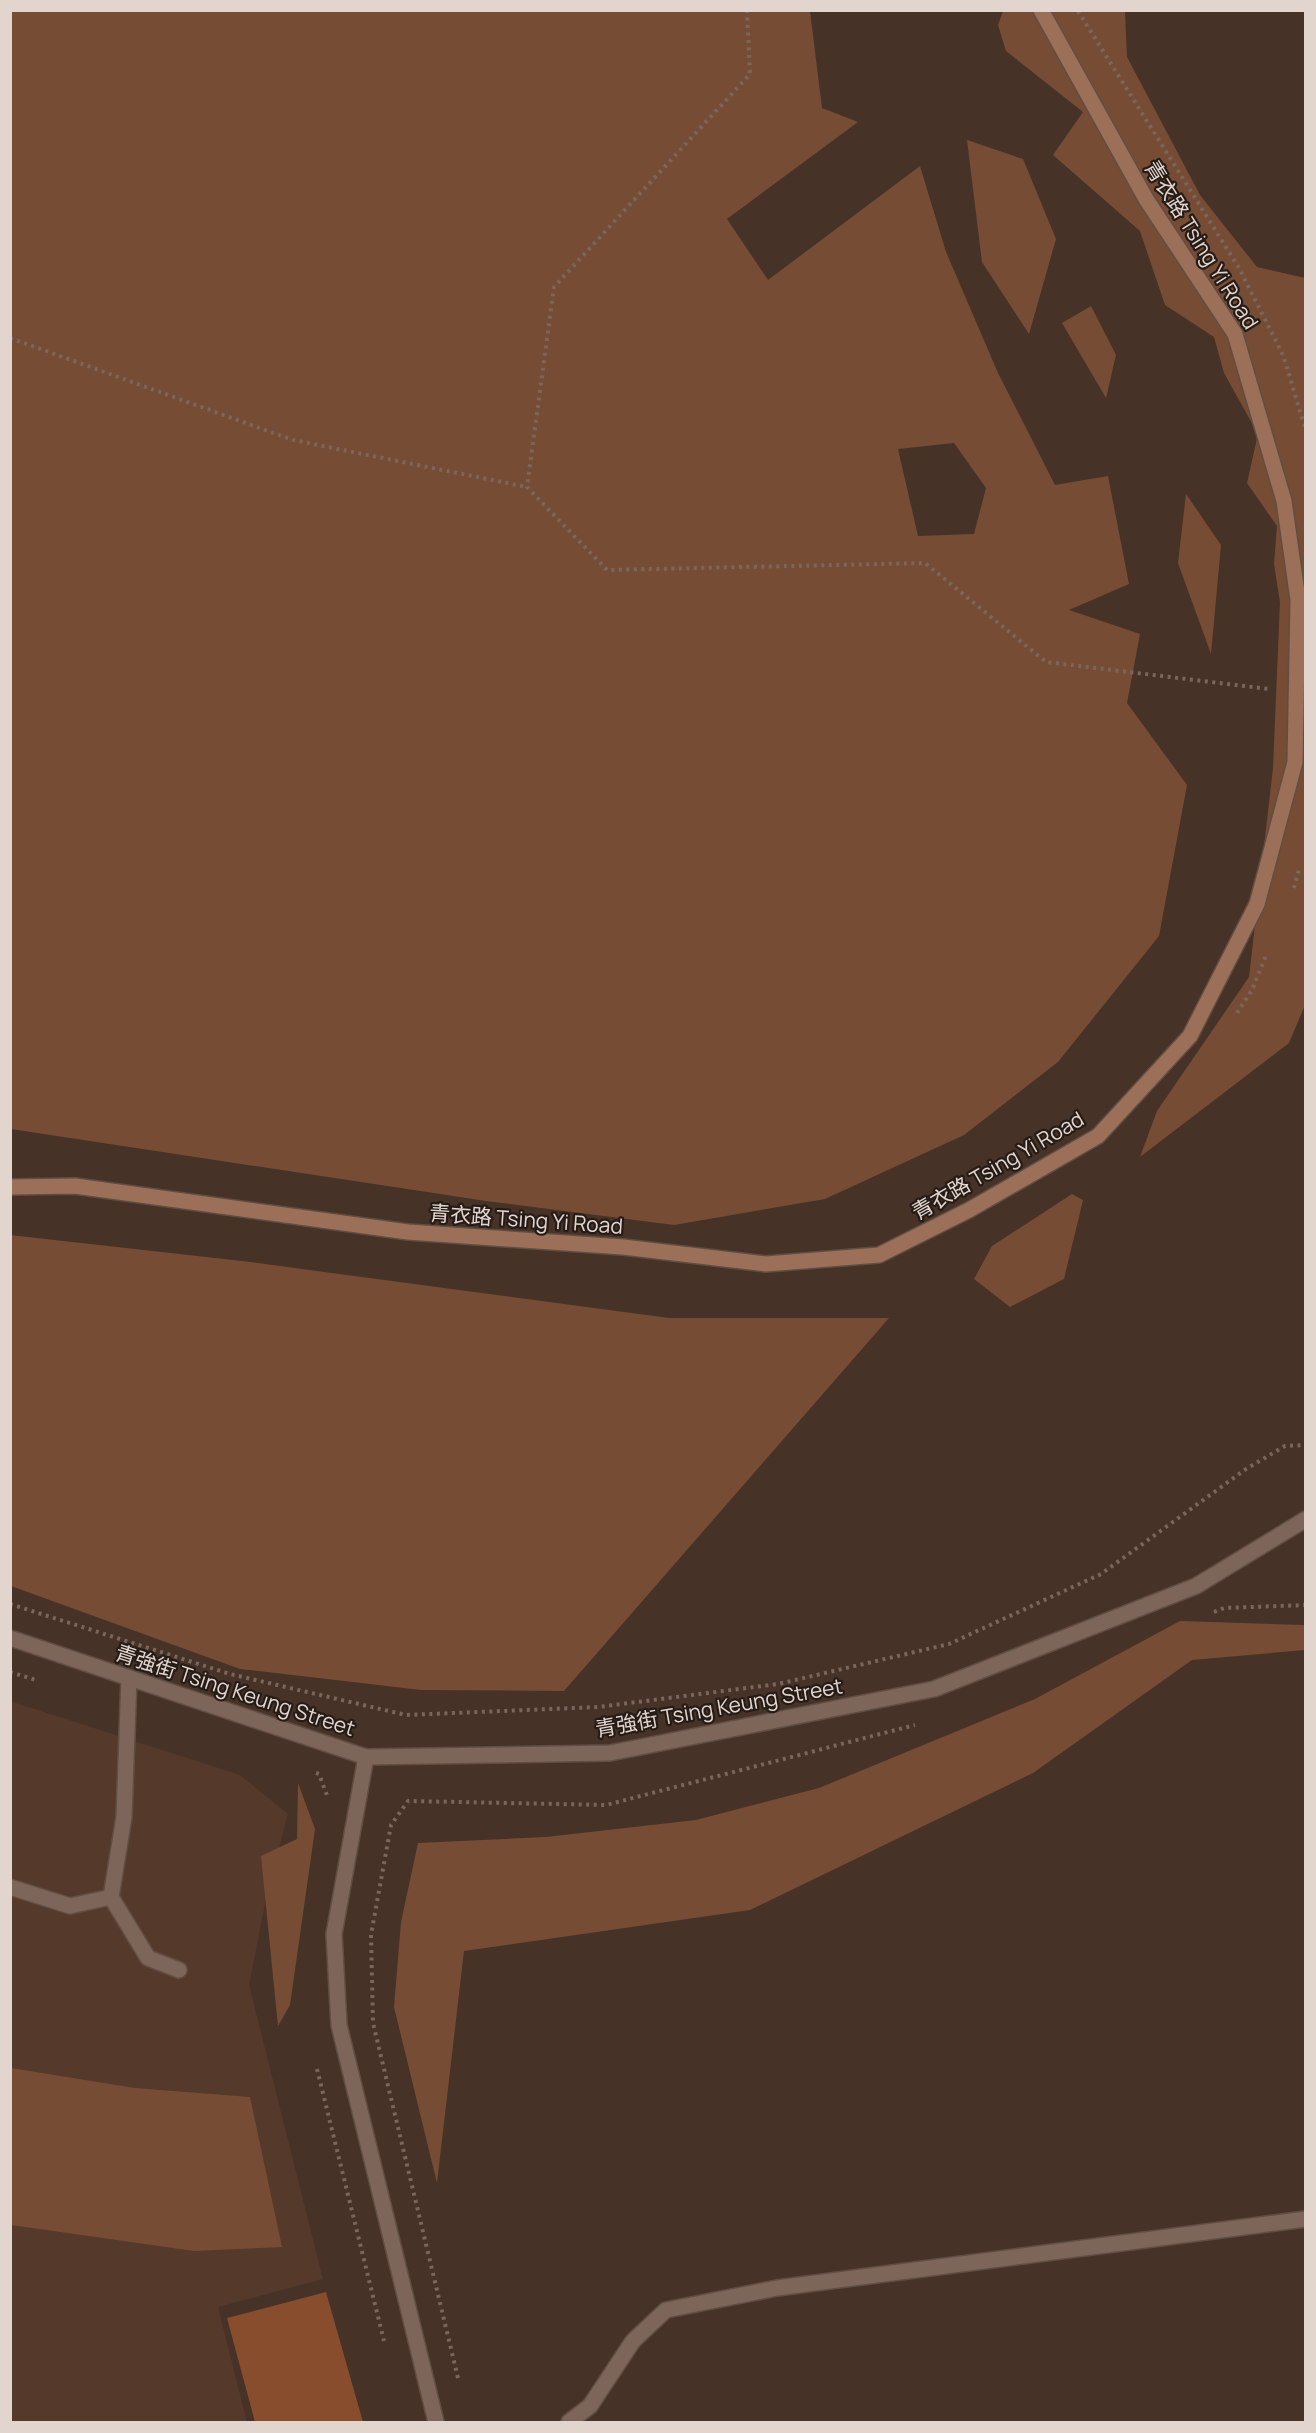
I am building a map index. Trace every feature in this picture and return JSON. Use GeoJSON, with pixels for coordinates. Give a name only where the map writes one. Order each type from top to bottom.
{"type":"FeatureCollection","features":[{"type":"Feature","properties":{"kind":"main road","name":"青衣路 Tsing Yi Road"},"geometry":{"type":"LineString","coordinates":[[10,1187],[75,1186],[408,1232],[623,1247],[766,1264],[879,1255],[969,1210],[1098,1136],[1190,1036],[1257,904],[1295,762],[1298,600],[1284,501],[1235,333],[1146,199],[1041,10]]}},
{"type":"Feature","properties":{"kind":"street","name":"青強街 Tsing Keung Street"},"geometry":{"type":"LineString","coordinates":[[10,1638],[366,1757],[610,1753],[934,1689],[1196,1586],[1305,1519]]}},
{"type":"Feature","properties":{"kind":"street"},"geometry":{"type":"LineString","coordinates":[[129,1678],[124,1816],[111,1897],[148,1958],[179,1970]]}},
{"type":"Feature","properties":{"kind":"street"},"geometry":{"type":"LineString","coordinates":[[366,1757],[334,1934],[339,2025],[436,2422]]}},
{"type":"Feature","properties":{"kind":"street"},"geometry":{"type":"LineString","coordinates":[[10,1887],[70,1906],[111,1897]]}},
{"type":"Feature","properties":{"kind":"street"},"geometry":{"type":"LineString","coordinates":[[569,2422],[590,2406],[633,2341],[666,2310],[777,2288],[1305,2219]]}},
{"type":"Feature","properties":{"kind":"path"},"geometry":{"type":"LineString","coordinates":[[527,487],[554,287],[750,74],[747,10]]}},
{"type":"Feature","properties":{"kind":"path"},"geometry":{"type":"LineString","coordinates":[[1078,10],[1239,268],[1283,355],[1305,430]]}},
{"type":"Feature","properties":{"kind":"path"},"geometry":{"type":"LineString","coordinates":[[10,338],[293,440],[527,487],[607,570],[925,563],[1046,662],[1296,692]]}},
{"type":"Feature","properties":{"kind":"path"},"geometry":{"type":"LineString","coordinates":[[1291,894],[1301,864]]}},
{"type":"Feature","properties":{"kind":"path"},"geometry":{"type":"LineString","coordinates":[[1232,1020],[1252,990],[1270,948]]}},
{"type":"Feature","properties":{"kind":"path"},"geometry":{"type":"LineString","coordinates":[[10,1604],[230,1674],[406,1714],[609,1706],[778,1684],[949,1644],[1101,1574],[1246,1469],[1285,1446],[1305,1445]]}},
{"type":"Feature","properties":{"kind":"path"},"geometry":{"type":"LineString","coordinates":[[1213,1612],[1224,1608],[1305,1605]]}},
{"type":"Feature","properties":{"kind":"path"},"geometry":{"type":"LineString","coordinates":[[10,1672],[42,1682]]}},
{"type":"Feature","properties":{"kind":"path"},"geometry":{"type":"LineString","coordinates":[[459,2384],[373,2023],[370,1935],[391,1825],[408,1801],[606,1805],[924,1723]]}},
{"type":"Feature","properties":{"kind":"path"},"geometry":{"type":"LineString","coordinates":[[308,1770],[319,1774],[330,1803]]}},
{"type":"Feature","properties":{"kind":"path"},"geometry":{"type":"LineString","coordinates":[[315,2059],[384,2343]]}},
{"type":"Feature","properties":{"kind":"shaded area"},"geometry":{"type":"Polygon","coordinates":[[[10,11],[810,11],[822,108],[858,122],[727,219],[768,280],[920,166],[946,252],[998,373],[1055,485],[1108,476],[1129,584],[1069,610],[1140,634],[1127,703],[1187,785],[1159,936],[1058,1062],[964,1135],[825,1199],[674,1225],[486,1201],[11,1129],[10,11]],[[954,443],[898,449],[918,536],[974,534],[986,488],[954,443]]]}},
{"type":"Feature","properties":{"kind":"shaded area"},"geometry":{"type":"Polygon","coordinates":[[[1003,11],[1125,11],[1127,57],[1200,195],[1257,267],[1305,278],[1305,1005],[1289,1043],[1140,1157],[1157,1111],[1249,977],[1273,768],[1280,602],[1274,564],[1277,526],[1247,483],[1258,434],[1224,373],[1214,337],[1165,305],[1140,231],[1053,155],[1083,112],[1006,51],[998,25],[1003,11]]]}},
{"type":"Feature","properties":{"kind":"shaded area"},"geometry":{"type":"Polygon","coordinates":[[[967,140],[1023,159],[1056,239],[1029,334],[982,262],[967,140]]]}},
{"type":"Feature","properties":{"kind":"shaded area"},"geometry":{"type":"Polygon","coordinates":[[[1091,306],[1116,355],[1106,398],[1062,323],[1091,306]]]}},
{"type":"Feature","properties":{"kind":"shaded area"},"geometry":{"type":"Polygon","coordinates":[[[1186,494],[1221,545],[1211,654],[1178,563],[1186,494]]]}},
{"type":"Feature","properties":{"kind":"shaded area"},"geometry":{"type":"Polygon","coordinates":[[[1072,1194],[1083,1200],[1064,1279],[1010,1307],[974,1279],[992,1246],[1072,1194]]]}},
{"type":"Feature","properties":{"kind":"shaded area"},"geometry":{"type":"Polygon","coordinates":[[[10,1235],[242,1261],[669,1318],[889,1318],[564,1691],[421,1690],[240,1669],[11,1586],[10,1235]]]}},
{"type":"Feature","properties":{"kind":"shaded area"},"geometry":{"type":"Polygon","coordinates":[[[1180,1621],[1305,1625],[1305,1650],[1192,1660],[1033,1773],[750,1910],[464,1951],[437,2183],[394,2007],[401,1922],[418,1843],[546,1837],[696,1820],[819,1788],[1035,1699],[1180,1621]]]}},
{"type":"Feature","properties":{"kind":"shaded area"},"geometry":{"type":"Polygon","coordinates":[[[10,1701],[240,1775],[288,1814],[268,1889],[249,1985],[323,2279],[218,2307],[247,2422],[11,2422],[10,1701]]]}},
{"type":"Feature","properties":{"kind":"shaded area"},"geometry":{"type":"Polygon","coordinates":[[[298,1783],[315,1829],[290,2005],[278,2026],[261,1856],[297,1839],[298,1783]]]}},
{"type":"Feature","properties":{"kind":"shaded area"},"geometry":{"type":"Polygon","coordinates":[[[11,2068],[135,2088],[250,2097],[282,2247],[194,2251],[11,2225],[11,2068]]]}},
{"type":"Feature","properties":{"kind":"building"},"geometry":{"type":"Polygon","coordinates":[[[326,2292],[363,2422],[255,2422],[227,2318],[326,2292]]]}}]}
